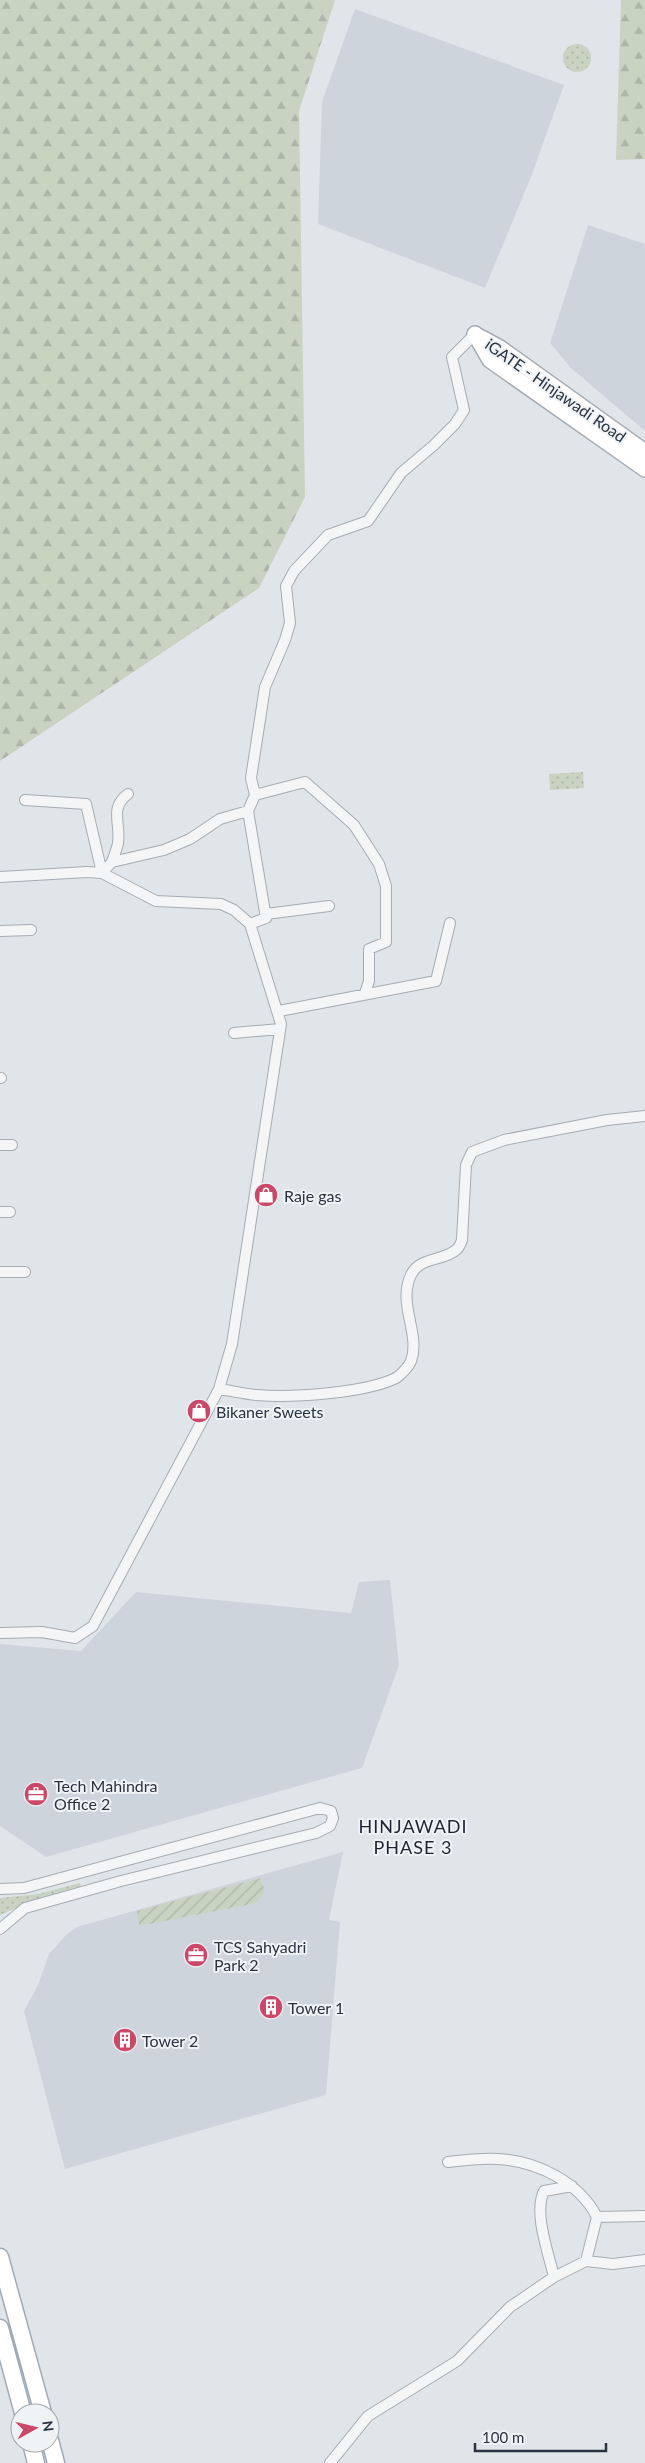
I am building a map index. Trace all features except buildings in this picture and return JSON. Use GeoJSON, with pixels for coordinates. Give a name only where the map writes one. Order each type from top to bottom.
{"type":"FeatureCollection","features":[{"type":"Feature","properties":{"kind":"main road","name":"iGATE - Hinjawadi Road"},"geometry":{"type":"LineString","coordinates":[[475,334],[500,348],[645,452]]}},
{"type":"Feature","properties":{"kind":"main road","name":"iGATE - Hinjawadi Road"},"geometry":{"type":"LineString","coordinates":[[475,334],[490,360],[645,469]]}},
{"type":"Feature","properties":{"kind":"main road"},"geometry":{"type":"LineString","coordinates":[[0,2257],[40,2403]]}},
{"type":"Feature","properties":{"kind":"main road"},"geometry":{"type":"LineString","coordinates":[[0,2328],[20,2403]]}},
{"type":"Feature","properties":{"kind":"street"},"geometry":{"type":"LineString","coordinates":[[250,924],[266,918],[248,811],[255,795],[252,778],[265,687],[290,624],[286,586],[294,571],[328,535],[368,521],[401,473],[455,424],[464,410],[452,357],[475,334]]}},
{"type":"Feature","properties":{"kind":"street"},"geometry":{"type":"LineString","coordinates":[[255,795],[305,782],[354,825],[379,864],[386,886],[386,942],[369,949],[370,972],[366,993]]}},
{"type":"Feature","properties":{"kind":"street"},"geometry":{"type":"LineString","coordinates":[[102,873],[112,862],[118,842],[117,806],[120,800],[128,794]]}},
{"type":"Feature","properties":{"kind":"street"},"geometry":{"type":"LineString","coordinates":[[26,800],[86,804],[102,873]]}},
{"type":"Feature","properties":{"kind":"street"},"geometry":{"type":"LineString","coordinates":[[112,862],[164,850],[190,838],[220,819],[248,811]]}},
{"type":"Feature","properties":{"kind":"street"},"geometry":{"type":"LineString","coordinates":[[0,877],[87,872],[102,873],[156,901],[221,904],[234,910],[250,924],[267,982],[279,1010],[280,1029],[232,1344],[220,1390],[93,1626],[75,1638],[42,1632],[0,1633]]}},
{"type":"Feature","properties":{"kind":"street"},"geometry":{"type":"LineString","coordinates":[[266,914],[329,906]]}},
{"type":"Feature","properties":{"kind":"street"},"geometry":{"type":"LineString","coordinates":[[279,1010],[436,981],[450,923]]}},
{"type":"Feature","properties":{"kind":"street"},"geometry":{"type":"LineString","coordinates":[[0,931],[31,930]]}},
{"type":"Feature","properties":{"kind":"street"},"geometry":{"type":"LineString","coordinates":[[234,1033],[280,1029]]}},
{"type":"Feature","properties":{"kind":"street"},"geometry":{"type":"LineString","coordinates":[[220,1390],[257,1395],[315,1394],[370,1385],[398,1377],[411,1362],[414,1345],[408,1318],[406,1292],[411,1273],[425,1262],[456,1250],[462,1240],[466,1164],[472,1152],[504,1140],[608,1120],[645,1116]]}},
{"type":"Feature","properties":{"kind":"street"},"geometry":{"type":"LineString","coordinates":[[0,1145],[12,1145]]}},
{"type":"Feature","properties":{"kind":"street"},"geometry":{"type":"LineString","coordinates":[[0,1272],[25,1272]]}},
{"type":"Feature","properties":{"kind":"street"},"geometry":{"type":"LineString","coordinates":[[0,1889],[33,1886],[320,1808],[330,1812],[333,1818],[330,1826],[316,1833],[112,1884],[25,1908],[0,1929]]}},
{"type":"Feature","properties":{"kind":"street"},"geometry":{"type":"LineString","coordinates":[[448,2162],[484,2159],[518,2162],[556,2176],[572,2186],[589,2202],[597,2217],[586,2261]]}},
{"type":"Feature","properties":{"kind":"street"},"geometry":{"type":"LineString","coordinates":[[554,2277],[540,2211],[542,2196],[544,2191],[572,2186]]}},
{"type":"Feature","properties":{"kind":"street"},"geometry":{"type":"LineString","coordinates":[[597,2217],[645,2216]]}},
{"type":"Feature","properties":{"kind":"street"},"geometry":{"type":"LineString","coordinates":[[330,2463],[368,2416],[457,2361],[510,2307],[554,2277],[586,2261],[613,2264],[645,2260]]}},
{"type":"Feature","properties":{"kind":"shaded area"},"geometry":{"type":"Polygon","coordinates":[[[355,9],[564,85],[531,177],[485,288],[318,224],[322,102],[355,9]]]}},
{"type":"Feature","properties":{"kind":"shaded area"},"geometry":{"type":"Polygon","coordinates":[[[588,225],[645,244],[645,431],[571,368],[550,343],[588,225]]]}},
{"type":"Feature","properties":{"kind":"shaded area"},"geometry":{"type":"Polygon","coordinates":[[[390,1580],[399,1665],[362,1768],[46,1857],[0,1826],[0,1644],[81,1651],[136,1592],[351,1613],[359,1582],[390,1580]]]}},
{"type":"Feature","properties":{"kind":"shaded area"},"geometry":{"type":"Polygon","coordinates":[[[343,1852],[329,1920],[340,1922],[326,2095],[65,2169],[24,2011],[38,1985],[49,1954],[66,1935],[77,1927],[343,1852]]]}},
{"type":"Feature","properties":{"kind":"green space"},"geometry":{"type":"Polygon","coordinates":[[[0,0],[335,0],[299,111],[305,497],[259,588],[0,761],[0,0]]]}},
{"type":"Feature","properties":{"kind":"green space"},"geometry":{"type":"Polygon","coordinates":[[[621,0],[645,0],[645,159],[616,160],[621,0]]]}},
{"type":"Feature","properties":{"kind":"green space"},"geometry":{"type":"Polygon","coordinates":[[[577,44],[587,48],[591,58],[587,68],[577,72],[567,68],[563,58],[567,48],[577,44]]]}},
{"type":"Feature","properties":{"kind":"green space"},"geometry":{"type":"Polygon","coordinates":[[[583,772],[584,788],[550,790],[549,774],[583,772]]]}},
{"type":"Feature","properties":{"kind":"green space"},"geometry":{"type":"Polygon","coordinates":[[[261,1878],[265,1892],[256,1903],[139,1926],[137,1911],[261,1878]]]}},
{"type":"Feature","properties":{"kind":"green space"},"geometry":{"type":"Polygon","coordinates":[[[80,1883],[81,1886],[39,1898],[0,1915],[0,1898],[38,1894],[80,1883]]]}},
{"type":"Feature","properties":{"kind":"place","name":"Raje gas"},"geometry":{"type":"Point","coordinates":[266,1195]}},
{"type":"Feature","properties":{"kind":"place","name":"Bikaner Sweets"},"geometry":{"type":"Point","coordinates":[199,1411]}},
{"type":"Feature","properties":{"kind":"place","name":"Tech Mahindra Office 2"},"geometry":{"type":"Point","coordinates":[36,1794]}},
{"type":"Feature","properties":{"kind":"place","name":"TCS Sahyadri Park 2"},"geometry":{"type":"Point","coordinates":[196,1955]}},
{"type":"Feature","properties":{"kind":"place","name":"Tower 1"},"geometry":{"type":"Point","coordinates":[271,2007]}},
{"type":"Feature","properties":{"kind":"place","name":"Tower 2"},"geometry":{"type":"Point","coordinates":[125,2040]}},
{"type":"Feature","properties":{"kind":"district","name":"HINJAWADI PHASE 3"},"geometry":{"type":"Point","coordinates":[413,1836]}}]}
